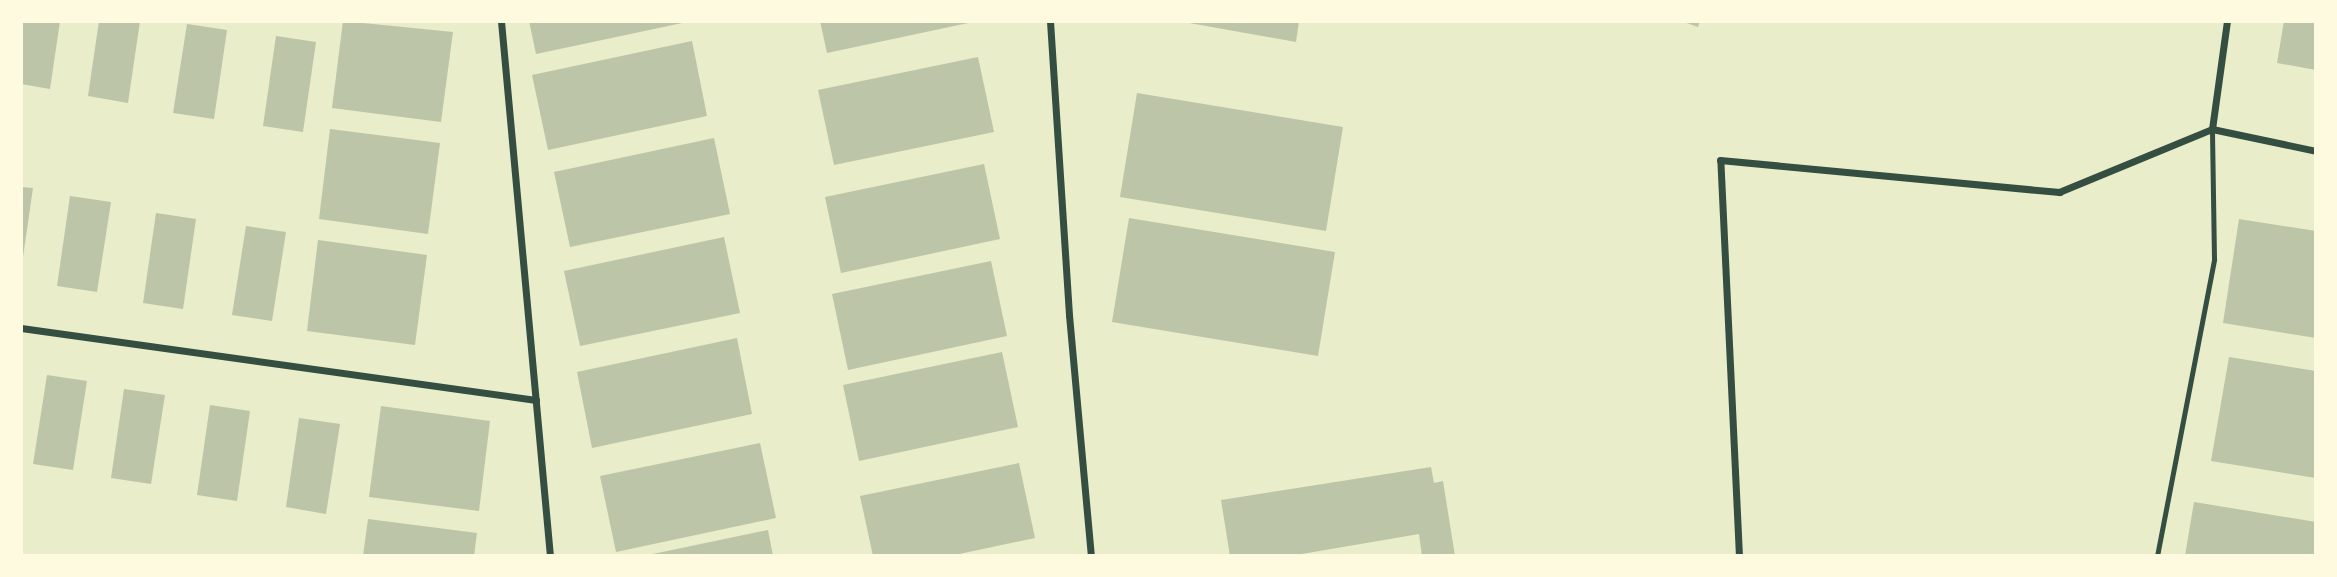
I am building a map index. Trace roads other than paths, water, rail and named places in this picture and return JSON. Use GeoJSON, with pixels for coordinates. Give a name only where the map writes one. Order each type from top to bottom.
{"type":"FeatureCollection","features":[{"type":"Feature","properties":{"kind":"street"},"geometry":{"type":"LineString","coordinates":[[502,21],[550,556]]}},
{"type":"Feature","properties":{"kind":"street"},"geometry":{"type":"LineString","coordinates":[[1049,21],[1091,556]]}},
{"type":"Feature","properties":{"kind":"street"},"geometry":{"type":"LineString","coordinates":[[2212,128],[2227,21]]}},
{"type":"Feature","properties":{"kind":"street"},"geometry":{"type":"LineString","coordinates":[[1739,556],[1720,160],[2059,192],[2212,128],[2316,151]]}},
{"type":"Feature","properties":{"kind":"street"},"geometry":{"type":"LineString","coordinates":[[21,328],[536,400]]}},
{"type":"Feature","properties":{"kind":"lane"},"geometry":{"type":"LineString","coordinates":[[2157,556],[2214,260],[2212,128]]}}]}
